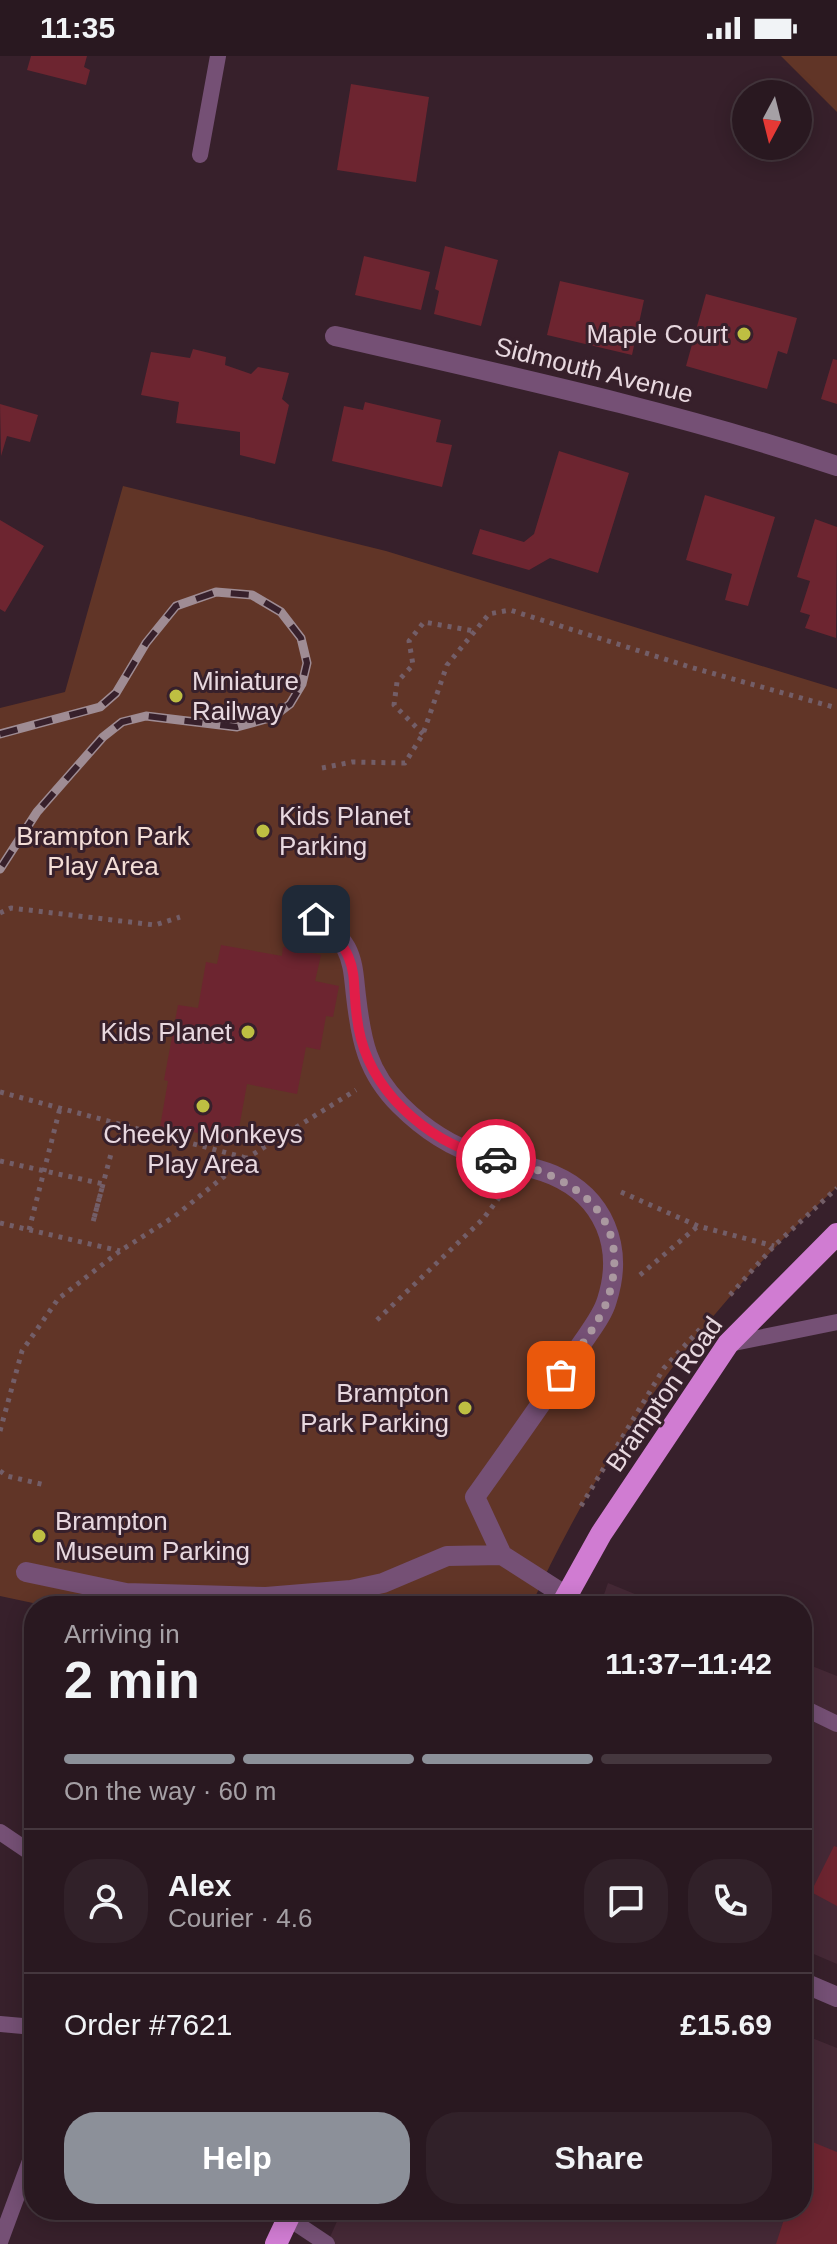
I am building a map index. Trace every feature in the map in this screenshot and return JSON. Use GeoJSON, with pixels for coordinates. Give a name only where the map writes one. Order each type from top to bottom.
{"type":"FeatureCollection","features":[{"type":"Feature","properties":{"kind":"highway","name":"Brampton Road"},"geometry":{"type":"LineString","coordinates":[[567,1596],[601,1534],[728,1344],[837,1234]]}},
{"type":"Feature","properties":{"kind":"highway"},"geometry":{"type":"LineString","coordinates":[[276,2244],[287,2220]]}},
{"type":"Feature","properties":{"kind":"street","name":"Sidmouth Avenue"},"geometry":{"type":"LineString","coordinates":[[335,336],[628,403],[754,438],[837,466]]}},
{"type":"Feature","properties":{"kind":"street"},"geometry":{"type":"LineString","coordinates":[[316,919],[334,933],[349,956],[353,965],[360,1036],[369,1062],[399,1104],[432,1133],[482,1156],[524,1165],[555,1176],[589,1198],[610,1231],[614,1254],[613,1280],[606,1304],[546,1398],[475,1497],[502,1555],[557,1596]]}},
{"type":"Feature","properties":{"kind":"street"},"geometry":{"type":"LineString","coordinates":[[278,1596],[351,1590],[383,1583],[447,1556],[502,1555]]}},
{"type":"Feature","properties":{"kind":"street"},"geometry":{"type":"LineString","coordinates":[[26,1572],[126,1593],[231,1596]]}},
{"type":"Feature","properties":{"kind":"street"},"geometry":{"type":"LineString","coordinates":[[812,1986],[837,1997]]}},
{"type":"Feature","properties":{"kind":"lane"},"geometry":{"type":"LineString","coordinates":[[200,155],[218,56]]}},
{"type":"Feature","properties":{"kind":"lane"},"geometry":{"type":"LineString","coordinates":[[728,1344],[837,1322]]}},
{"type":"Feature","properties":{"kind":"lane"},"geometry":{"type":"LineString","coordinates":[[812,1712],[837,1724]]}},
{"type":"Feature","properties":{"kind":"lane"},"geometry":{"type":"LineString","coordinates":[[0,1832],[24,1848]]}},
{"type":"Feature","properties":{"kind":"lane"},"geometry":{"type":"LineString","coordinates":[[0,2024],[24,2026]]}},
{"type":"Feature","properties":{"kind":"lane"},"geometry":{"type":"LineString","coordinates":[[2,2231],[24,2175]]}},
{"type":"Feature","properties":{"kind":"lane"},"geometry":{"type":"LineString","coordinates":[[297,2220],[327,2244]]}},
{"type":"Feature","properties":{"kind":"path"},"geometry":{"type":"LineString","coordinates":[[322,768],[352,762],[405,763],[423,734],[447,665],[489,614],[510,610],[690,667],[837,708]]}},
{"type":"Feature","properties":{"kind":"path"},"geometry":{"type":"LineString","coordinates":[[423,734],[394,705],[397,682],[413,665],[409,641],[424,622],[474,631]]}},
{"type":"Feature","properties":{"kind":"path"},"geometry":{"type":"LineString","coordinates":[[0,913],[11,908],[155,925],[180,917]]}},
{"type":"Feature","properties":{"kind":"path"},"geometry":{"type":"LineString","coordinates":[[0,1431],[22,1351],[58,1299],[120,1251],[175,1216],[247,1158],[378,1077]]}},
{"type":"Feature","properties":{"kind":"path"},"geometry":{"type":"LineString","coordinates":[[0,1092],[247,1158]]}},
{"type":"Feature","properties":{"kind":"path"},"geometry":{"type":"LineString","coordinates":[[29,1230],[60,1108]]}},
{"type":"Feature","properties":{"kind":"path"},"geometry":{"type":"LineString","coordinates":[[0,1161],[103,1184],[93,1222],[112,1150]]}},
{"type":"Feature","properties":{"kind":"path"},"geometry":{"type":"LineString","coordinates":[[377,1320],[483,1219],[524,1165]]}},
{"type":"Feature","properties":{"kind":"path"},"geometry":{"type":"LineString","coordinates":[[589,1198],[619,1192],[698,1226],[774,1246],[837,1188]]}},
{"type":"Feature","properties":{"kind":"path"},"geometry":{"type":"LineString","coordinates":[[0,1223],[120,1251]]}},
{"type":"Feature","properties":{"kind":"path"},"geometry":{"type":"LineString","coordinates":[[606,1304],[698,1226]]}},
{"type":"Feature","properties":{"kind":"path"},"geometry":{"type":"LineString","coordinates":[[0,1471],[7,1476],[45,1485]]}},
{"type":"Feature","properties":{"kind":"shaded area"},"geometry":{"type":"Polygon","coordinates":[[[608,1583],[640,1596],[603,1596],[608,1583]]]}},
{"type":"Feature","properties":{"kind":"shaded area"},"geometry":{"type":"Polygon","coordinates":[[[812,1666],[837,1676],[837,1964],[812,1953],[812,1666]]]}},
{"type":"Feature","properties":{"kind":"shaded area"},"geometry":{"type":"Polygon","coordinates":[[[812,2038],[837,2048],[837,2244],[327,2244],[338,2220],[812,2220],[812,2038]]]}},
{"type":"Feature","properties":{"kind":"green space"},"geometry":{"type":"Polygon","coordinates":[[[781,56],[837,56],[837,112],[812,87],[812,80],[805,80],[781,56]]]}},
{"type":"Feature","properties":{"kind":"green space","name":"Brampton Park Play Area"},"geometry":{"type":"Polygon","coordinates":[[[123,486],[386,551],[837,689],[837,1187],[745,1279],[663,1381],[625,1434],[591,1490],[536,1596],[24,1596],[24,1601],[0,1596],[0,708],[65,692],[123,486]]]}},
{"type":"Feature","properties":{"kind":"building"},"geometry":{"type":"Polygon","coordinates":[[[31,56],[87,56],[84,67],[90,70],[86,85],[27,70],[31,56]]]}},
{"type":"Feature","properties":{"kind":"building"},"geometry":{"type":"Polygon","coordinates":[[[351,84],[429,97],[416,182],[337,170],[351,84]]]}},
{"type":"Feature","properties":{"kind":"building"},"geometry":{"type":"Polygon","coordinates":[[[445,246],[498,260],[481,326],[434,314],[439,291],[435,289],[445,246]]]}},
{"type":"Feature","properties":{"kind":"building"},"geometry":{"type":"Polygon","coordinates":[[[364,256],[430,272],[421,310],[355,295],[364,256]]]}},
{"type":"Feature","properties":{"kind":"building"},"geometry":{"type":"Polygon","coordinates":[[[560,281],[644,300],[632,355],[547,335],[560,281]]]}},
{"type":"Feature","properties":{"kind":"building","name":"Maple Court"},"geometry":{"type":"Polygon","coordinates":[[[706,294],[797,318],[787,354],[778,351],[767,389],[686,366],[706,294]]]}},
{"type":"Feature","properties":{"kind":"building"},"geometry":{"type":"Polygon","coordinates":[[[193,349],[226,357],[225,365],[251,374],[258,367],[289,373],[282,399],[289,405],[275,464],[240,455],[240,432],[176,423],[179,402],[141,395],[151,352],[190,358],[193,349]]]}},
{"type":"Feature","properties":{"kind":"building"},"geometry":{"type":"Polygon","coordinates":[[[833,359],[837,360],[837,404],[821,399],[833,359]]]}},
{"type":"Feature","properties":{"kind":"building"},"geometry":{"type":"Polygon","coordinates":[[[365,402],[441,420],[436,442],[452,445],[442,487],[332,461],[344,406],[363,410],[365,402]]]}},
{"type":"Feature","properties":{"kind":"building"},"geometry":{"type":"Polygon","coordinates":[[[0,404],[38,415],[30,442],[7,436],[1,456],[0,404]]]}},
{"type":"Feature","properties":{"kind":"building"},"geometry":{"type":"Polygon","coordinates":[[[559,451],[629,473],[598,573],[550,558],[529,570],[472,554],[480,529],[524,542],[534,534],[559,451]]]}},
{"type":"Feature","properties":{"kind":"building"},"geometry":{"type":"Polygon","coordinates":[[[705,495],[775,517],[748,606],[725,600],[732,574],[686,560],[705,495]]]}},
{"type":"Feature","properties":{"kind":"building"},"geometry":{"type":"Polygon","coordinates":[[[815,519],[837,527],[836,638],[805,628],[810,615],[800,612],[810,581],[797,577],[815,519]]]}},
{"type":"Feature","properties":{"kind":"building"},"geometry":{"type":"Polygon","coordinates":[[[0,520],[44,546],[5,612],[0,609],[0,520]]]}},
{"type":"Feature","properties":{"kind":"building","name":"Kids Planet"},"geometry":{"type":"Polygon","coordinates":[[[221,945],[282,956],[283,947],[321,955],[315,981],[339,986],[333,1017],[326,1016],[320,1050],[306,1047],[297,1094],[247,1084],[237,1139],[160,1127],[168,1081],[164,1080],[178,1005],[198,1008],[206,962],[217,964],[221,945]]]}},
{"type":"Feature","properties":{"kind":"building"},"geometry":{"type":"Polygon","coordinates":[[[834,1846],[837,1847],[837,1906],[812,1890],[834,1846]]]}},
{"type":"Feature","properties":{"kind":"building"},"geometry":{"type":"Polygon","coordinates":[[[812,2142],[837,2152],[837,2244],[776,2244],[784,2220],[812,2220],[812,2142]]]}},
{"type":"Feature","properties":{"kind":"railway"},"geometry":{"type":"LineString","coordinates":[[0,734],[100,707],[116,693],[146,643],[176,606],[216,592],[252,595],[281,612],[301,638],[307,663],[302,684],[290,704],[273,717],[237,727],[146,716],[122,722],[103,737],[37,812],[0,869]]}},
{"type":"Feature","properties":{"kind":"way so far"},"geometry":{"type":"LineString","coordinates":[[496,1159],[555,1176],[589,1198],[610,1231],[614,1254],[613,1280],[606,1304],[561,1375]]}},
{"type":"Feature","properties":{"kind":"place","name":"Maple Court"},"geometry":{"type":"Point","coordinates":[744,334]}},
{"type":"Feature","properties":{"kind":"place","name":"Miniature Railway"},"geometry":{"type":"Point","coordinates":[176,696]}},
{"type":"Feature","properties":{"kind":"place","name":"Kids Planet Parking"},"geometry":{"type":"Point","coordinates":[263,831]}},
{"type":"Feature","properties":{"kind":"place","name":"Kids Planet"},"geometry":{"type":"Point","coordinates":[248,1032]}},
{"type":"Feature","properties":{"kind":"place","name":"Cheeky Monkeys Play Area"},"geometry":{"type":"Point","coordinates":[203,1106]}},
{"type":"Feature","properties":{"kind":"place","name":"Brampton Park Parking"},"geometry":{"type":"Point","coordinates":[465,1408]}},
{"type":"Feature","properties":{"kind":"place","name":"Brampton Museum Parking"},"geometry":{"type":"Point","coordinates":[39,1536]}},
{"type":"Feature","properties":{"kind":"route"},"geometry":{"type":"LineString","coordinates":[[316,919],[346,947],[353,965],[360,1036],[378,1077],[399,1104],[432,1133],[457,1146],[496,1159]]}}]}
